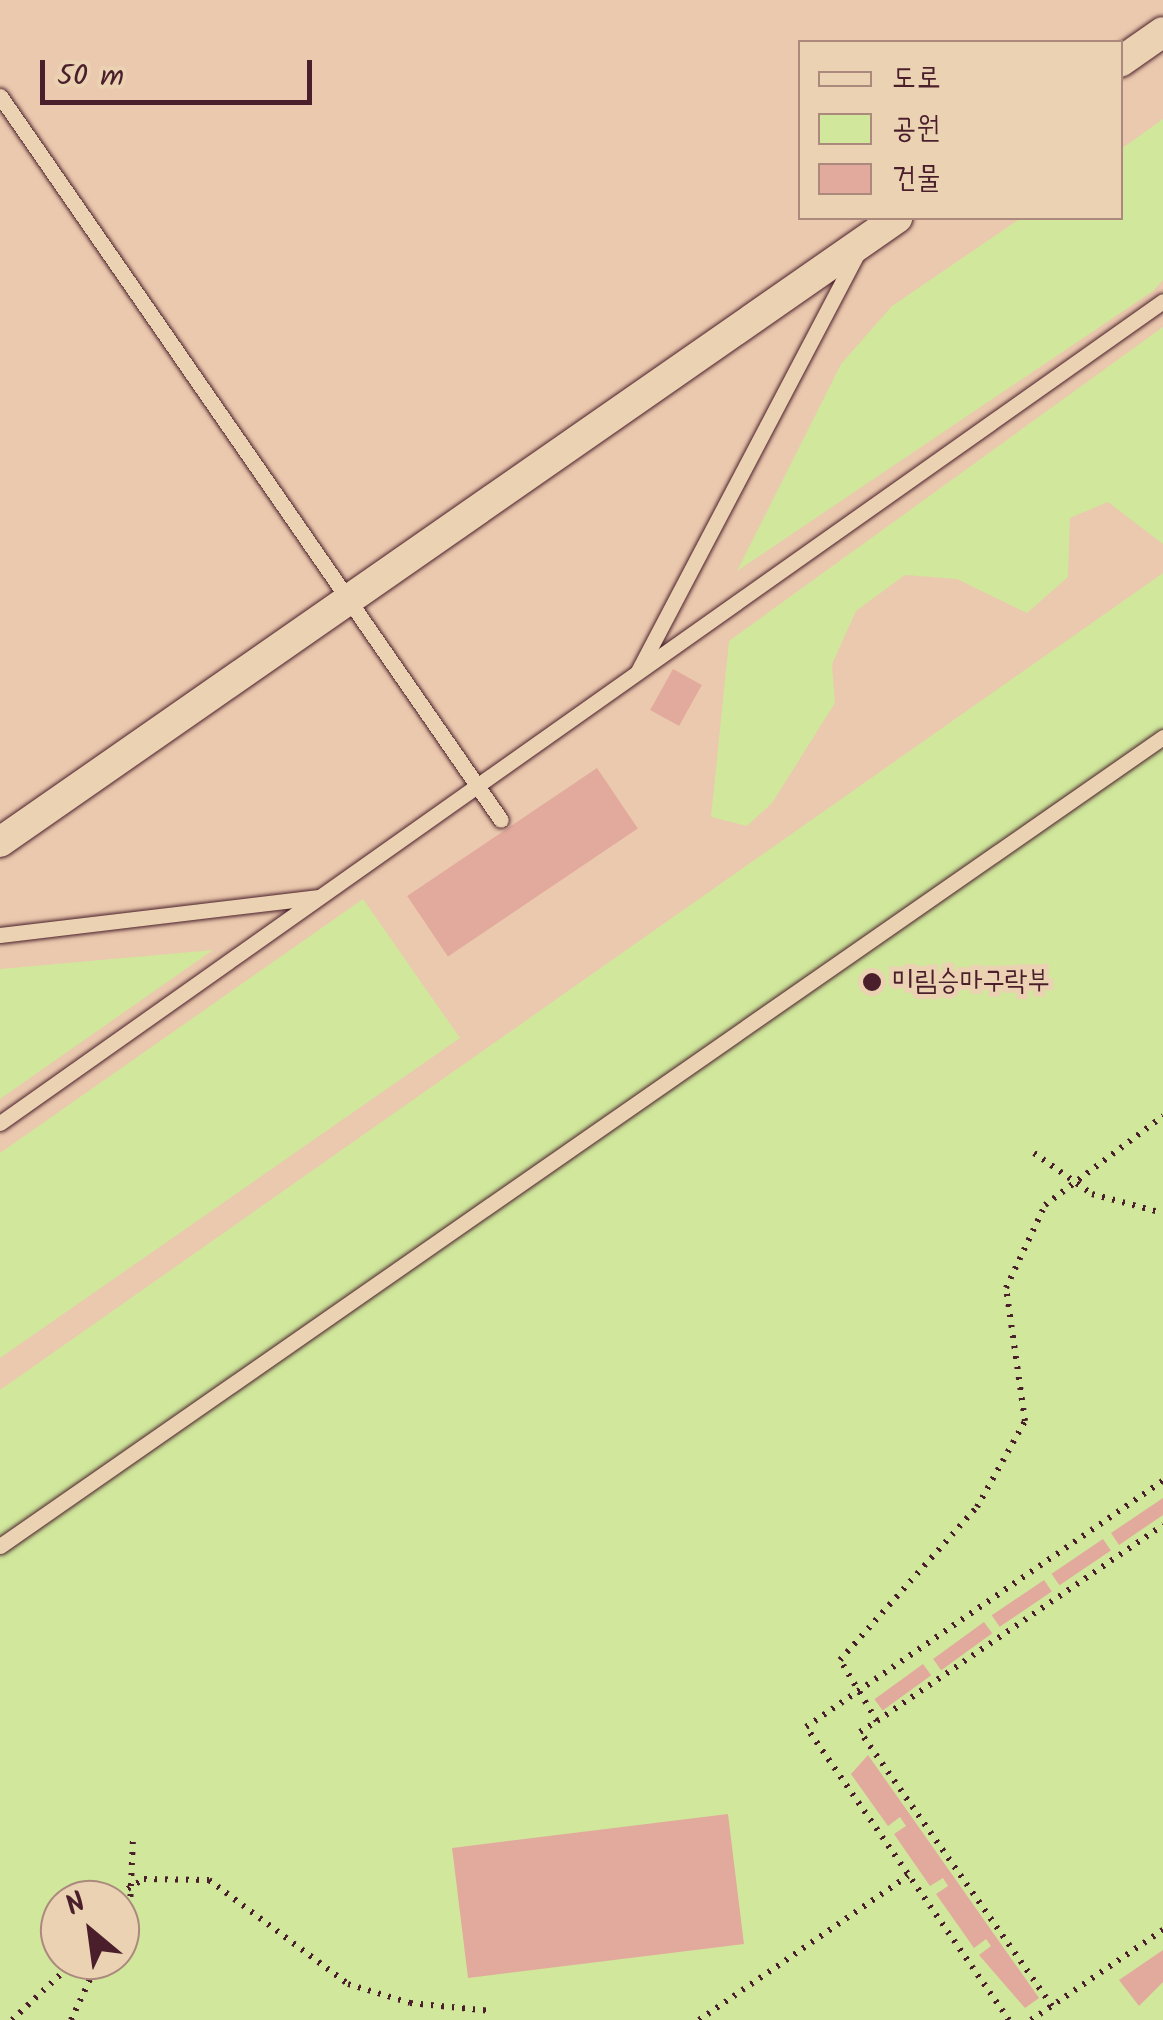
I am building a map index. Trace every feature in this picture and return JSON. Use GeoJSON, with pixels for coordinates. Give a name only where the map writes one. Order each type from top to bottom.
{"type":"FeatureCollection","features":[{"type":"Feature","properties":{"kind":"street"},"geometry":{"type":"LineString","coordinates":[[1123,60],[1163,32]]}},
{"type":"Feature","properties":{"kind":"street"},"geometry":{"type":"LineString","coordinates":[[0,842],[894,220]]}},
{"type":"Feature","properties":{"kind":"lane"},"geometry":{"type":"LineString","coordinates":[[0,96],[501,820]]}},
{"type":"Feature","properties":{"kind":"lane"},"geometry":{"type":"LineString","coordinates":[[636,675],[862,242]]}},
{"type":"Feature","properties":{"kind":"lane"},"geometry":{"type":"LineString","coordinates":[[0,1123],[480,790],[1163,300]]}},
{"type":"Feature","properties":{"kind":"lane"},"geometry":{"type":"LineString","coordinates":[[0,1546],[1163,737]]}},
{"type":"Feature","properties":{"kind":"lane"},"geometry":{"type":"LineString","coordinates":[[0,935],[323,897]]}},
{"type":"Feature","properties":{"kind":"path"},"geometry":{"type":"LineString","coordinates":[[877,1721],[840,1660],[978,1507],[1025,1421],[1006,1288],[1045,1205],[1067,1183],[1163,1116]]}},
{"type":"Feature","properties":{"kind":"path"},"geometry":{"type":"LineString","coordinates":[[1034,1153],[1067,1183],[1163,1213]]}},
{"type":"Feature","properties":{"kind":"path"},"geometry":{"type":"LineString","coordinates":[[1009,2020],[806,1727],[1163,1481]]}},
{"type":"Feature","properties":{"kind":"path"},"geometry":{"type":"LineString","coordinates":[[1052,2006],[860,1732],[1163,1525]]}},
{"type":"Feature","properties":{"kind":"path"},"geometry":{"type":"LineString","coordinates":[[133,1838],[133,1880]]}},
{"type":"Feature","properties":{"kind":"path"},"geometry":{"type":"LineString","coordinates":[[140,1881],[181,1874],[209,1880],[348,1984],[410,2003],[492,2011]]}},
{"type":"Feature","properties":{"kind":"path"},"geometry":{"type":"LineString","coordinates":[[699,2020],[909,1876]]}},
{"type":"Feature","properties":{"kind":"path"},"geometry":{"type":"LineString","coordinates":[[1031,2020],[1163,1930]]}},
{"type":"Feature","properties":{"kind":"path"},"geometry":{"type":"LineString","coordinates":[[12,2020],[55,1980]]}},
{"type":"Feature","properties":{"kind":"path"},"geometry":{"type":"LineString","coordinates":[[71,2020],[90,1980]]}},
{"type":"Feature","properties":{"kind":"green space"},"geometry":{"type":"Polygon","coordinates":[[[1163,119],[1163,280],[1153,291],[737,571],[841,364],[892,306],[1018,220],[1123,220],[1123,148],[1163,119]]]}},
{"type":"Feature","properties":{"kind":"green space"},"geometry":{"type":"Polygon","coordinates":[[[1163,327],[1163,544],[1108,502],[1070,518],[1068,577],[1027,613],[957,579],[905,575],[856,611],[832,664],[835,703],[772,803],[747,826],[711,817],[729,641],[1163,327]]]}},
{"type":"Feature","properties":{"kind":"green space","name":"미림승마구락부"},"geometry":{"type":"Polygon","coordinates":[[[1163,573],[1163,2020],[0,2020],[0,1390],[1163,573]]]}},
{"type":"Feature","properties":{"kind":"green space"},"geometry":{"type":"Polygon","coordinates":[[[363,899],[460,1038],[0,1358],[0,1153],[363,899]]]}},
{"type":"Feature","properties":{"kind":"green space"},"geometry":{"type":"Polygon","coordinates":[[[213,950],[0,1099],[0,969],[213,950]]]}},
{"type":"Feature","properties":{"kind":"building"},"geometry":{"type":"Polygon","coordinates":[[[673,669],[702,685],[679,726],[650,710],[673,669]]]}},
{"type":"Feature","properties":{"kind":"building"},"geometry":{"type":"Polygon","coordinates":[[[597,768],[638,829],[448,957],[407,896],[597,768]]]}},
{"type":"Feature","properties":{"kind":"building"},"geometry":{"type":"Polygon","coordinates":[[[1163,1498],[1163,1515],[1119,1545],[1111,1533],[1163,1498]]]}},
{"type":"Feature","properties":{"kind":"building"},"geometry":{"type":"Polygon","coordinates":[[[1103,1539],[1111,1551],[1059,1585],[1052,1574],[1103,1539]]]}},
{"type":"Feature","properties":{"kind":"building"},"geometry":{"type":"Polygon","coordinates":[[[1044,1580],[1052,1592],[1000,1627],[992,1615],[1044,1580]]]}},
{"type":"Feature","properties":{"kind":"building"},"geometry":{"type":"Polygon","coordinates":[[[984,1622],[992,1633],[941,1670],[933,1659],[984,1622]]]}},
{"type":"Feature","properties":{"kind":"building"},"geometry":{"type":"Polygon","coordinates":[[[923,1664],[931,1675],[883,1711],[874,1699],[923,1664]]]}},
{"type":"Feature","properties":{"kind":"building"},"geometry":{"type":"Polygon","coordinates":[[[868,1755],[1039,1998],[1025,2008],[979,1955],[991,1946],[986,1939],[974,1948],[936,1894],[948,1886],[943,1878],[930,1886],[894,1834],[906,1826],[900,1817],[888,1826],[851,1774],[868,1755]]]}},
{"type":"Feature","properties":{"kind":"building"},"geometry":{"type":"Polygon","coordinates":[[[728,1814],[744,1944],[468,1978],[452,1848],[728,1814]]]}},
{"type":"Feature","properties":{"kind":"building"},"geometry":{"type":"Polygon","coordinates":[[[1163,1950],[1163,1982],[1139,2006],[1119,1980],[1163,1950]]]}},
{"type":"Feature","properties":{"kind":"place","name":"미림승마구락부"},"geometry":{"type":"Point","coordinates":[872,982]}}]}
